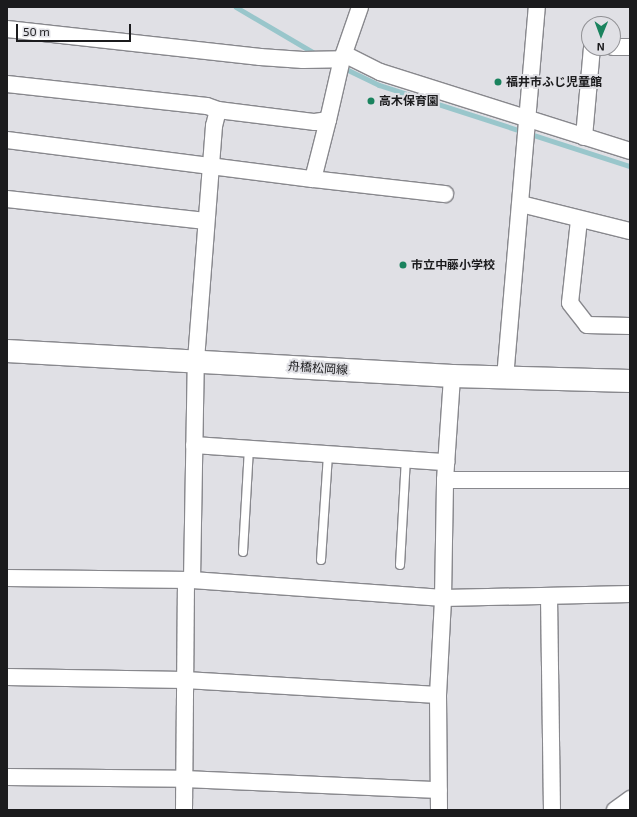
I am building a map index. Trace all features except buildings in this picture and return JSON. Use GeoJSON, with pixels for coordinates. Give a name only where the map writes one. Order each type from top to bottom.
{"type":"FeatureCollection","features":[{"type":"Feature","properties":{"kind":"main road","name":"舟橋松岡線"},"geometry":{"type":"LineString","coordinates":[[7,351],[196,360],[452,376],[630,382]]}},
{"type":"Feature","properties":{"kind":"street"},"geometry":{"type":"LineString","coordinates":[[313,179],[343,56],[360,7]]}},
{"type":"Feature","properties":{"kind":"street"},"geometry":{"type":"LineString","coordinates":[[505,378],[529,119],[536,7]]}},
{"type":"Feature","properties":{"kind":"street"},"geometry":{"type":"LineString","coordinates":[[7,29],[260,57],[303,60],[343,56],[380,72],[630,151]]}},
{"type":"Feature","properties":{"kind":"street"},"geometry":{"type":"LineString","coordinates":[[584,137],[591,56]]}},
{"type":"Feature","properties":{"kind":"street"},"geometry":{"type":"LineString","coordinates":[[7,84],[207,106],[218,110],[315,122],[328,120]]}},
{"type":"Feature","properties":{"kind":"street"},"geometry":{"type":"LineString","coordinates":[[184,810],[186,680],[196,360],[214,126],[218,110]]}},
{"type":"Feature","properties":{"kind":"street"},"geometry":{"type":"LineString","coordinates":[[7,140],[313,179],[445,194]]}},
{"type":"Feature","properties":{"kind":"street"},"geometry":{"type":"LineString","coordinates":[[7,199],[206,222]]}},
{"type":"Feature","properties":{"kind":"street"},"geometry":{"type":"LineString","coordinates":[[521,204],[580,220],[630,231]]}},
{"type":"Feature","properties":{"kind":"street"},"geometry":{"type":"LineString","coordinates":[[580,220],[570,303],[586,325],[630,326]]}},
{"type":"Feature","properties":{"kind":"street"},"geometry":{"type":"LineString","coordinates":[[439,810],[438,695],[443,598],[445,480],[452,376]]}},
{"type":"Feature","properties":{"kind":"street"},"geometry":{"type":"LineString","coordinates":[[194,446],[446,462]]}},
{"type":"Feature","properties":{"kind":"street"},"geometry":{"type":"LineString","coordinates":[[445,480],[630,480]]}},
{"type":"Feature","properties":{"kind":"street"},"geometry":{"type":"LineString","coordinates":[[7,578],[189,580],[443,598],[630,594]]}},
{"type":"Feature","properties":{"kind":"street"},"geometry":{"type":"LineString","coordinates":[[549,596],[552,810]]}},
{"type":"Feature","properties":{"kind":"street"},"geometry":{"type":"LineString","coordinates":[[7,677],[186,680],[438,695]]}},
{"type":"Feature","properties":{"kind":"street"},"geometry":{"type":"LineString","coordinates":[[7,777],[184,779],[439,790]]}},
{"type":"Feature","properties":{"kind":"street"},"geometry":{"type":"LineString","coordinates":[[615,810],[630,799]]}},
{"type":"Feature","properties":{"kind":"lane"},"geometry":{"type":"LineString","coordinates":[[243,552],[249,449]]}},
{"type":"Feature","properties":{"kind":"lane"},"geometry":{"type":"LineString","coordinates":[[321,560],[328,454]]}},
{"type":"Feature","properties":{"kind":"lane"},"geometry":{"type":"LineString","coordinates":[[400,565],[406,459]]}},
{"type":"Feature","properties":{"kind":"waterway"},"geometry":{"type":"LineString","coordinates":[[236,7],[316,54]]}},
{"type":"Feature","properties":{"kind":"waterway"},"geometry":{"type":"LineString","coordinates":[[342,67],[379,85],[630,166]]}},
{"type":"Feature","properties":{"kind":"place","name":"福井市ふじ児童館"},"geometry":{"type":"Point","coordinates":[498,82]}},
{"type":"Feature","properties":{"kind":"place","name":"高木保育園"},"geometry":{"type":"Point","coordinates":[371,101]}},
{"type":"Feature","properties":{"kind":"place","name":"市立中藤小学校"},"geometry":{"type":"Point","coordinates":[403,265]}}]}
